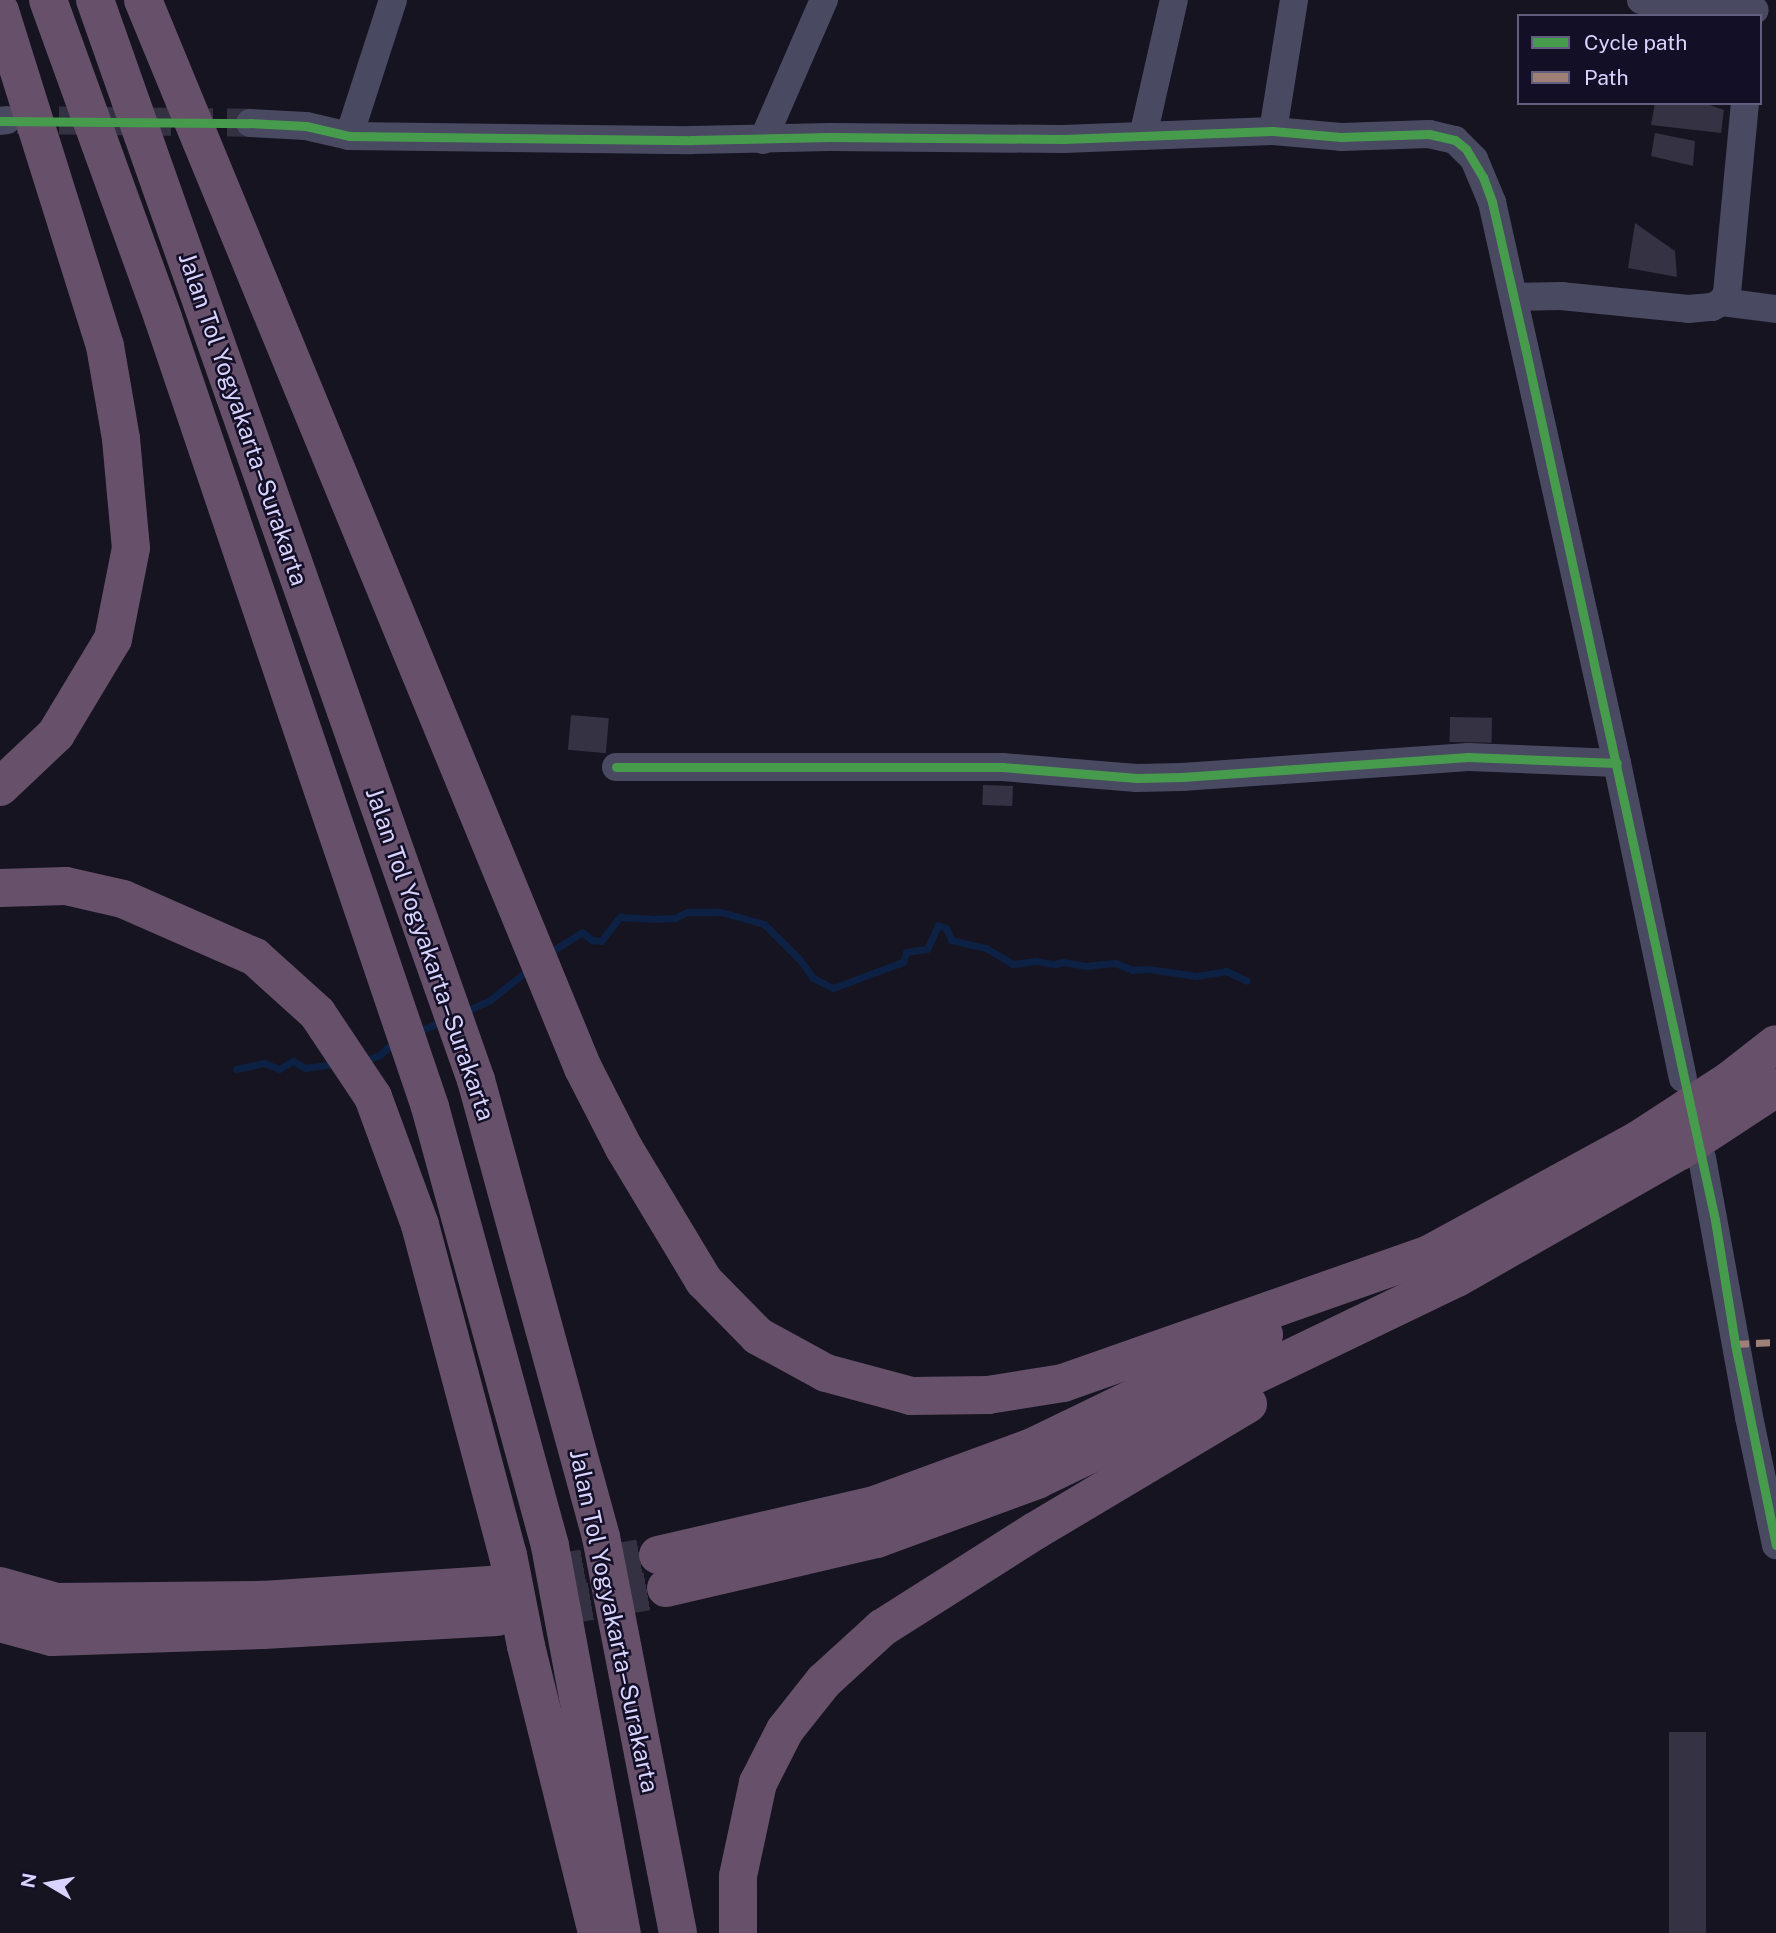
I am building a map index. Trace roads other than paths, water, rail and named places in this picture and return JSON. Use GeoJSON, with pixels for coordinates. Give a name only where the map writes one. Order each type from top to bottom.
{"type":"FeatureCollection","features":[{"type":"Feature","properties":{"kind":"highway","name":"Jalan Tol Yogyakarta–Surakarta"},"geometry":{"type":"LineString","coordinates":[[48,0],[163,318],[430,1107],[550,1546],[622,1933]]}},
{"type":"Feature","properties":{"kind":"highway","name":"Jalan Tol Yogyakarta–Surakarta"},"geometry":{"type":"LineString","coordinates":[[95,0],[476,1080],[601,1536],[678,1933]]}},
{"type":"Feature","properties":{"kind":"highway"},"geometry":{"type":"LineString","coordinates":[[144,0],[583,1068],[624,1148],[704,1281],[758,1336],[826,1373],[911,1396],[988,1395],[1063,1383],[1446,1265]]}},
{"type":"Feature","properties":{"kind":"highway"},"geometry":{"type":"LineString","coordinates":[[0,11],[105,346],[121,439],[131,548],[113,639],[56,734],[0,787]]}},
{"type":"Feature","properties":{"kind":"highway"},"geometry":{"type":"LineString","coordinates":[[0,888],[66,886],[123,899],[255,957],[317,1013],[373,1097],[420,1225],[431,1265],[508,1555],[526,1646],[597,1933]]}},
{"type":"Feature","properties":{"kind":"highway"},"geometry":{"type":"LineString","coordinates":[[738,1933],[737,1875],[758,1783],[785,1730],[824,1681],[882,1628],[1730,1080],[1776,1044]]}},
{"type":"Feature","properties":{"kind":"highway"},"geometry":{"type":"LineString","coordinates":[[662,1572],[874,1505],[1030,1448],[1446,1265],[1680,1151],[1776,1088]]}},
{"type":"Feature","properties":{"kind":"highway"},"geometry":{"type":"LineString","coordinates":[[0,1586],[57,1602],[494,1601],[263,1630],[52,1637],[0,1623]]}},
{"type":"Feature","properties":{"kind":"street"},"geometry":{"type":"LineString","coordinates":[[349,136],[393,0]]}},
{"type":"Feature","properties":{"kind":"street"},"geometry":{"type":"LineString","coordinates":[[763,140],[824,0]]}},
{"type":"Feature","properties":{"kind":"street"},"geometry":{"type":"LineString","coordinates":[[1143,136],[1174,0]]}},
{"type":"Feature","properties":{"kind":"street"},"geometry":{"type":"LineString","coordinates":[[1273,131],[1294,0]]}},
{"type":"Feature","properties":{"kind":"street"},"geometry":{"type":"LineString","coordinates":[[1641,0],[1758,8]]}},
{"type":"Feature","properties":{"kind":"street"},"geometry":{"type":"LineString","coordinates":[[1722,302],[1727,293],[1745,105]]}},
{"type":"Feature","properties":{"kind":"street"},"geometry":{"type":"LineString","coordinates":[[250,123],[306,126],[349,136],[763,140],[830,137],[1063,139],[1273,131],[1341,137],[1429,134],[1455,140],[1474,159],[1487,189],[1514,297],[1578,599],[1617,763],[1683,1078]]}},
{"type":"Feature","properties":{"kind":"street"},"geometry":{"type":"LineString","coordinates":[[1514,297],[1576,297],[1688,309],[1712,307],[1722,302],[1776,309]]}},
{"type":"Feature","properties":{"kind":"street"},"geometry":{"type":"LineString","coordinates":[[616,767],[989,767],[1137,778],[1468,757],[1617,763]]}},
{"type":"Feature","properties":{"kind":"street"},"geometry":{"type":"LineString","coordinates":[[1702,1158],[1749,1417],[1776,1545]]}},
{"type":"Feature","properties":{"kind":"waterway"},"geometry":{"type":"LineString","coordinates":[[549,953],[582,932],[592,940],[601,941],[620,917],[675,918],[687,912],[721,912],[764,924],[800,960],[813,978],[833,988],[903,962],[906,952],[927,949],[938,925],[946,928],[951,940],[986,948],[1013,964],[1035,961],[1085,966],[1115,963],[1132,970],[1148,969],[1196,976],[1226,971],[1247,981]]}},
{"type":"Feature","properties":{"kind":"waterway"},"geometry":{"type":"LineString","coordinates":[[464,1012],[489,1001],[529,969]]}},
{"type":"Feature","properties":{"kind":"waterway"},"geometry":{"type":"LineString","coordinates":[[415,1033],[443,1021]]}},
{"type":"Feature","properties":{"kind":"waterway"},"geometry":{"type":"LineString","coordinates":[[363,1061],[398,1045]]}},
{"type":"Feature","properties":{"kind":"waterway"},"geometry":{"type":"LineString","coordinates":[[236,1069],[264,1063],[279,1069],[293,1061],[305,1068],[334,1064]]}},
{"type":"Feature","properties":{"kind":"tunnel"},"geometry":{"type":"LineString","coordinates":[[17,120],[250,123]]}},
{"type":"Feature","properties":{"kind":"tunnel"},"geometry":{"type":"LineString","coordinates":[[490,1585],[658,1555]]}},
{"type":"Feature","properties":{"kind":"tunnel"},"geometry":{"type":"LineString","coordinates":[[497,1617],[666,1588]]}}]}
